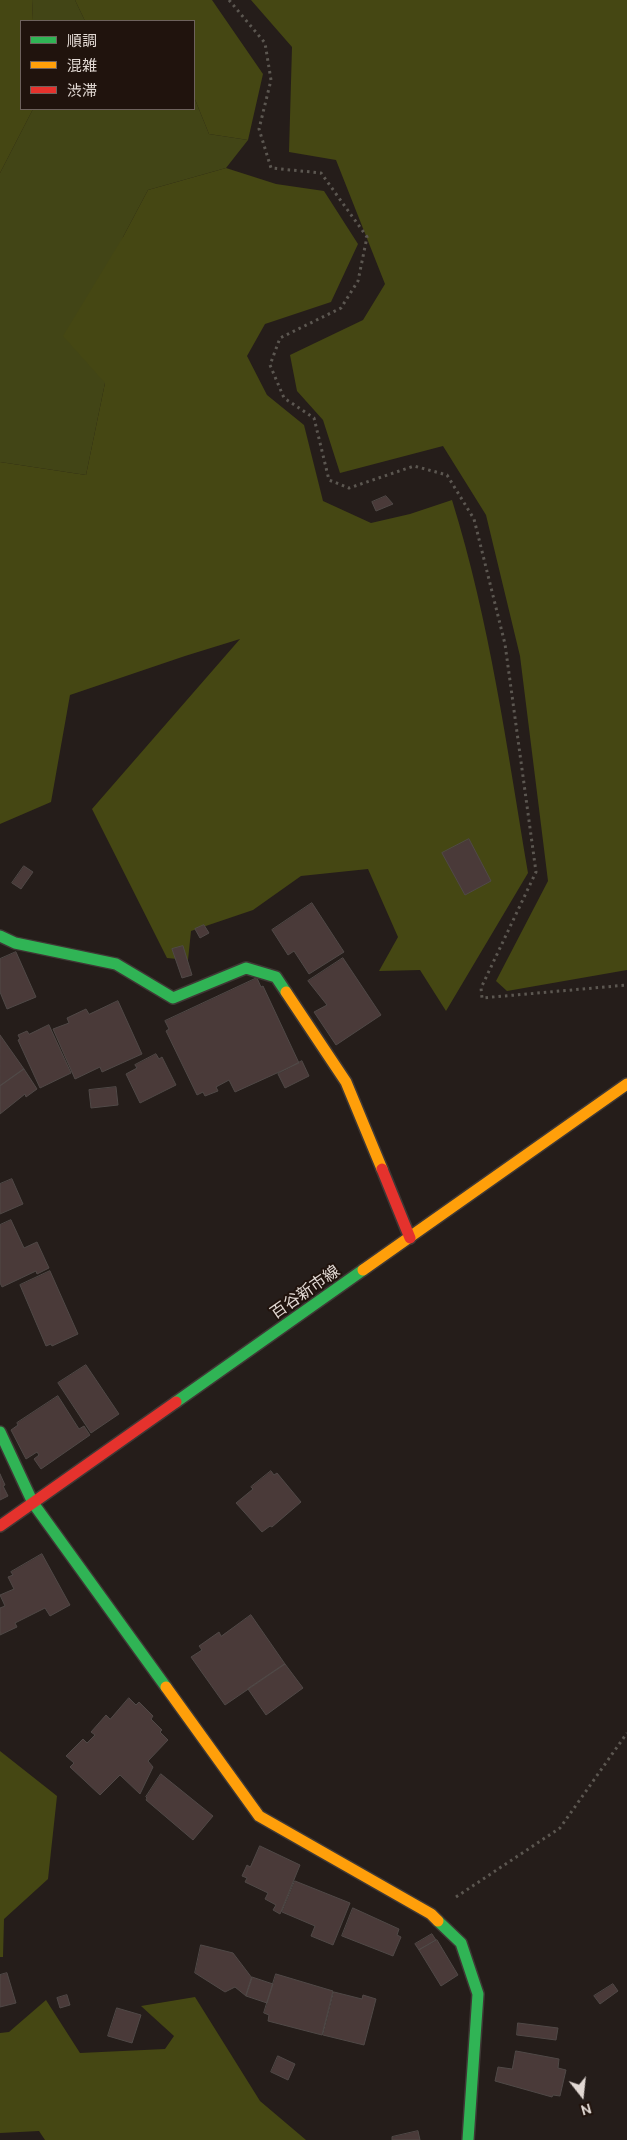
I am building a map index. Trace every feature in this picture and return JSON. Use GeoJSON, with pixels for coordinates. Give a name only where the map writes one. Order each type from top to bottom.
{"type":"FeatureCollection","features":[{"type":"Feature","properties":{"kind":"street"},"geometry":{"type":"LineString","coordinates":[[0,936],[15,942],[116,964],[173,998],[246,968],[276,977],[346,1082],[410,1238]]}},
{"type":"Feature","properties":{"kind":"street","name":"百谷新市線"},"geometry":{"type":"LineString","coordinates":[[0,1526],[627,1084]]}},
{"type":"Feature","properties":{"kind":"street"},"geometry":{"type":"LineString","coordinates":[[0,1432],[33,1503],[259,1816],[431,1914],[461,1943],[478,1994],[468,2140]]}},
{"type":"Feature","properties":{"kind":"path"},"geometry":{"type":"LineString","coordinates":[[229,0],[265,43],[271,80],[258,129],[272,168],[321,173],[367,237],[358,281],[341,308],[280,338],[270,366],[284,398],[314,418],[329,480],[349,488],[414,466],[447,476],[474,518],[505,644],[536,872],[481,988],[482,998],[627,985]]}},
{"type":"Feature","properties":{"kind":"path"},"geometry":{"type":"LineString","coordinates":[[431,1914],[560,1828],[627,1733]]}},
{"type":"Feature","properties":{"kind":"green space"},"geometry":{"type":"Polygon","coordinates":[[[32,0],[75,0],[85,20],[33,20],[32,0]]]}},
{"type":"Feature","properties":{"kind":"green space"},"geometry":{"type":"Polygon","coordinates":[[[195,99],[209,134],[248,140],[226,168],[148,190],[123,237],[105,383],[86,475],[0,462],[0,173],[32,110],[195,110],[195,99]]]}},
{"type":"Feature","properties":{"kind":"shaded area"},"geometry":{"type":"Polygon","coordinates":[[[0,0],[32,0],[33,20],[20,20],[20,110],[32,110],[0,173],[0,0]]]}},
{"type":"Feature","properties":{"kind":"shaded area"},"geometry":{"type":"Polygon","coordinates":[[[75,0],[212,0],[263,74],[248,140],[209,134],[195,99],[195,20],[85,20],[75,0]]]}},
{"type":"Feature","properties":{"kind":"shaded area"},"geometry":{"type":"Polygon","coordinates":[[[251,0],[627,0],[627,970],[507,991],[496,981],[548,881],[520,656],[486,515],[443,446],[340,473],[323,420],[297,391],[290,355],[363,320],[385,284],[336,160],[289,152],[292,47],[251,0]]]}},
{"type":"Feature","properties":{"kind":"shaded area"},"geometry":{"type":"Polygon","coordinates":[[[226,168],[276,184],[324,191],[358,244],[331,302],[265,324],[247,356],[267,395],[304,425],[323,501],[371,523],[410,514],[452,500],[465,546],[477,592],[496,685],[528,873],[446,1011],[420,970],[379,971],[398,937],[368,869],[301,876],[253,910],[191,931],[188,960],[167,958],[92,809],[240,639],[70,695],[51,802],[0,824],[0,462],[86,475],[105,383],[63,336],[123,237],[148,190],[226,168]]]}},
{"type":"Feature","properties":{"kind":"shaded area"},"geometry":{"type":"Polygon","coordinates":[[[0,1751],[57,1796],[48,1879],[4,1919],[3,1957],[0,1957],[0,1751]]]}},
{"type":"Feature","properties":{"kind":"shaded area"},"geometry":{"type":"Polygon","coordinates":[[[195,1997],[260,2101],[306,2140],[45,2140],[39,2131],[0,2133],[0,2033],[9,2032],[46,2000],[80,2053],[165,2049],[174,2036],[141,2006],[195,1997]]]}},
{"type":"Feature","properties":{"kind":"building"},"geometry":{"type":"Polygon","coordinates":[[[386,496],[393,504],[376,511],[372,502],[386,496]]]}},
{"type":"Feature","properties":{"kind":"building"},"geometry":{"type":"Polygon","coordinates":[[[469,839],[491,881],[465,895],[442,853],[469,839]]]}},
{"type":"Feature","properties":{"kind":"building"},"geometry":{"type":"Polygon","coordinates":[[[24,866],[33,872],[21,889],[12,883],[24,866]]]}},
{"type":"Feature","properties":{"kind":"building"},"geometry":{"type":"Polygon","coordinates":[[[312,903],[344,952],[309,974],[294,951],[288,955],[272,930],[312,903]]]}},
{"type":"Feature","properties":{"kind":"building"},"geometry":{"type":"Polygon","coordinates":[[[204,925],[209,933],[200,938],[195,929],[204,925]]]}},
{"type":"Feature","properties":{"kind":"building"},"geometry":{"type":"Polygon","coordinates":[[[183,946],[192,975],[182,978],[172,949],[183,946]]]}},
{"type":"Feature","properties":{"kind":"building"},"geometry":{"type":"Polygon","coordinates":[[[16,952],[36,997],[7,1009],[0,992],[0,959],[16,952]]]}},
{"type":"Feature","properties":{"kind":"building"},"geometry":{"type":"Polygon","coordinates":[[[343,958],[381,1015],[336,1045],[314,1012],[327,1005],[308,981],[343,958]]]}},
{"type":"Feature","properties":{"kind":"building"},"geometry":{"type":"Polygon","coordinates":[[[257,978],[261,987],[263,986],[299,1063],[235,1092],[229,1080],[216,1087],[218,1091],[205,1096],[203,1092],[197,1095],[166,1031],[169,1029],[165,1021],[257,978]]]}},
{"type":"Feature","properties":{"kind":"building"},"geometry":{"type":"Polygon","coordinates":[[[118,1001],[142,1054],[102,1072],[100,1067],[75,1079],[53,1029],[69,1023],[67,1018],[86,1009],[89,1014],[118,1001]]]}},
{"type":"Feature","properties":{"kind":"building"},"geometry":{"type":"Polygon","coordinates":[[[49,1025],[71,1073],[40,1088],[18,1040],[20,1039],[18,1035],[27,1031],[29,1034],[49,1025]]]}},
{"type":"Feature","properties":{"kind":"building"},"geometry":{"type":"Polygon","coordinates":[[[0,1035],[24,1069],[0,1086],[0,1035]]]}},
{"type":"Feature","properties":{"kind":"building"},"geometry":{"type":"Polygon","coordinates":[[[156,1054],[159,1059],[162,1057],[176,1085],[140,1103],[126,1074],[137,1068],[135,1065],[156,1054]]]}},
{"type":"Feature","properties":{"kind":"building"},"geometry":{"type":"Polygon","coordinates":[[[302,1061],[309,1076],[285,1088],[278,1074],[302,1061]]]}},
{"type":"Feature","properties":{"kind":"building"},"geometry":{"type":"Polygon","coordinates":[[[24,1069],[37,1089],[26,1097],[25,1094],[0,1114],[0,1086],[24,1069]]]}},
{"type":"Feature","properties":{"kind":"building"},"geometry":{"type":"Polygon","coordinates":[[[116,1087],[118,1105],[91,1108],[89,1090],[116,1087]]]}},
{"type":"Feature","properties":{"kind":"building"},"geometry":{"type":"Polygon","coordinates":[[[12,1179],[23,1204],[0,1214],[0,1184],[12,1179]]]}},
{"type":"Feature","properties":{"kind":"building"},"geometry":{"type":"Polygon","coordinates":[[[11,1220],[24,1248],[37,1242],[49,1268],[37,1274],[36,1271],[2,1287],[0,1283],[0,1225],[11,1220]]]}},
{"type":"Feature","properties":{"kind":"building"},"geometry":{"type":"Polygon","coordinates":[[[50,1271],[78,1334],[52,1346],[51,1344],[46,1346],[20,1285],[50,1271]]]}},
{"type":"Feature","properties":{"kind":"building"},"geometry":{"type":"Polygon","coordinates":[[[86,1365],[119,1414],[91,1433],[58,1383],[86,1365]]]}},
{"type":"Feature","properties":{"kind":"building"},"geometry":{"type":"Polygon","coordinates":[[[58,1396],[79,1429],[84,1426],[90,1435],[41,1469],[34,1459],[39,1455],[37,1452],[26,1459],[11,1430],[18,1425],[17,1423],[58,1396]]]}},
{"type":"Feature","properties":{"kind":"building"},"geometry":{"type":"Polygon","coordinates":[[[271,1471],[274,1475],[277,1473],[301,1502],[272,1527],[270,1526],[262,1532],[236,1503],[253,1489],[251,1487],[271,1471]]]}},
{"type":"Feature","properties":{"kind":"building"},"geometry":{"type":"Polygon","coordinates":[[[0,1474],[8,1496],[0,1500],[0,1474]]]}},
{"type":"Feature","properties":{"kind":"building"},"geometry":{"type":"Polygon","coordinates":[[[42,1554],[70,1605],[50,1616],[45,1608],[15,1623],[17,1627],[0,1635],[0,1608],[5,1606],[0,1595],[14,1589],[8,1577],[13,1575],[11,1572],[42,1554]]]}},
{"type":"Feature","properties":{"kind":"building"},"geometry":{"type":"Polygon","coordinates":[[[251,1615],[285,1664],[225,1705],[191,1657],[202,1650],[199,1646],[219,1632],[221,1636],[251,1615]]]}},
{"type":"Feature","properties":{"kind":"building"},"geometry":{"type":"Polygon","coordinates":[[[285,1664],[303,1688],[266,1715],[248,1689],[285,1664]]]}},
{"type":"Feature","properties":{"kind":"building"},"geometry":{"type":"Polygon","coordinates":[[[129,1698],[136,1705],[139,1702],[153,1716],[151,1719],[162,1730],[160,1732],[168,1740],[148,1761],[153,1767],[140,1794],[120,1775],[100,1795],[70,1767],[74,1763],[66,1756],[83,1739],[87,1743],[95,1735],[91,1732],[106,1715],[110,1719],[129,1698]]]}},
{"type":"Feature","properties":{"kind":"building"},"geometry":{"type":"Polygon","coordinates":[[[161,1774],[213,1816],[193,1840],[146,1800],[161,1774]]]}},
{"type":"Feature","properties":{"kind":"building"},"geometry":{"type":"Polygon","coordinates":[[[260,1846],[300,1865],[280,1914],[273,1910],[276,1905],[265,1899],[268,1893],[245,1882],[247,1878],[242,1876],[247,1865],[250,1867],[260,1846]]]}},
{"type":"Feature","properties":{"kind":"building"},"geometry":{"type":"Polygon","coordinates":[[[295,1881],[350,1903],[333,1945],[311,1936],[315,1926],[282,1912],[295,1881]]]}},
{"type":"Feature","properties":{"kind":"building"},"geometry":{"type":"Polygon","coordinates":[[[353,1908],[399,1929],[397,1935],[401,1937],[393,1956],[342,1936],[353,1908]]]}},
{"type":"Feature","properties":{"kind":"building"},"geometry":{"type":"Polygon","coordinates":[[[432,1934],[436,1940],[419,1950],[415,1944],[432,1934]]]}},
{"type":"Feature","properties":{"kind":"building"},"geometry":{"type":"Polygon","coordinates":[[[437,1940],[458,1975],[441,1986],[419,1950],[437,1940]]]}},
{"type":"Feature","properties":{"kind":"building"},"geometry":{"type":"Polygon","coordinates":[[[201,1945],[233,1953],[252,1978],[246,1996],[235,1987],[225,1992],[195,1973],[201,1945]]]}},
{"type":"Feature","properties":{"kind":"building"},"geometry":{"type":"Polygon","coordinates":[[[7,1973],[16,2003],[0,2007],[0,1975],[7,1973]]]}},
{"type":"Feature","properties":{"kind":"building"},"geometry":{"type":"Polygon","coordinates":[[[276,1974],[333,1991],[322,2035],[268,2021],[269,2015],[264,2013],[276,1974]]]}},
{"type":"Feature","properties":{"kind":"building"},"geometry":{"type":"Polygon","coordinates":[[[252,1977],[273,1984],[267,2003],[246,1996],[252,1977]]]}},
{"type":"Feature","properties":{"kind":"building"},"geometry":{"type":"Polygon","coordinates":[[[613,1984],[618,1991],[600,2004],[594,1996],[613,1984]]]}},
{"type":"Feature","properties":{"kind":"building"},"geometry":{"type":"Polygon","coordinates":[[[334,1992],[362,1999],[363,1995],[376,1999],[364,2045],[323,2035],[334,1992]]]}},
{"type":"Feature","properties":{"kind":"building"},"geometry":{"type":"Polygon","coordinates":[[[67,1995],[70,2005],[60,2008],[57,1998],[67,1995]]]}},
{"type":"Feature","properties":{"kind":"building"},"geometry":{"type":"Polygon","coordinates":[[[117,2008],[141,2015],[132,2043],[108,2036],[117,2008]]]}},
{"type":"Feature","properties":{"kind":"building"},"geometry":{"type":"Polygon","coordinates":[[[518,2023],[558,2028],[556,2040],[517,2035],[518,2023]]]}},
{"type":"Feature","properties":{"kind":"building"},"geometry":{"type":"Polygon","coordinates":[[[516,2051],[559,2059],[558,2068],[566,2070],[560,2096],[553,2095],[552,2097],[495,2081],[498,2067],[512,2069],[516,2051]]]}},
{"type":"Feature","properties":{"kind":"building"},"geometry":{"type":"Polygon","coordinates":[[[278,2056],[295,2064],[288,2080],[271,2072],[278,2056]]]}},
{"type":"Feature","properties":{"kind":"building"},"geometry":{"type":"Polygon","coordinates":[[[418,2131],[420,2140],[392,2140],[392,2137],[418,2131]]]}},
{"type":"Feature","properties":{"kind":"traffic: fast"},"geometry":{"type":"LineString","coordinates":[[0,936],[15,943],[116,964],[173,998],[246,968],[276,977],[286,992]]}},
{"type":"Feature","properties":{"kind":"traffic: fast"},"geometry":{"type":"LineString","coordinates":[[176,1402],[363,1270]]}},
{"type":"Feature","properties":{"kind":"traffic: fast"},"geometry":{"type":"LineString","coordinates":[[0,1432],[33,1503],[166,1687]]}},
{"type":"Feature","properties":{"kind":"traffic: fast"},"geometry":{"type":"LineString","coordinates":[[438,1921],[461,1943],[478,1994],[468,2140]]}},
{"type":"Feature","properties":{"kind":"traffic: slow"},"geometry":{"type":"LineString","coordinates":[[286,992],[346,1082],[382,1169]]}},
{"type":"Feature","properties":{"kind":"traffic: slow"},"geometry":{"type":"LineString","coordinates":[[363,1270],[627,1084]]}},
{"type":"Feature","properties":{"kind":"traffic: slow"},"geometry":{"type":"LineString","coordinates":[[166,1687],[259,1816],[431,1914],[438,1921]]}},
{"type":"Feature","properties":{"kind":"traffic: jam"},"geometry":{"type":"LineString","coordinates":[[382,1169],[410,1238]]}},
{"type":"Feature","properties":{"kind":"traffic: jam"},"geometry":{"type":"LineString","coordinates":[[0,1526],[176,1402]]}}]}
